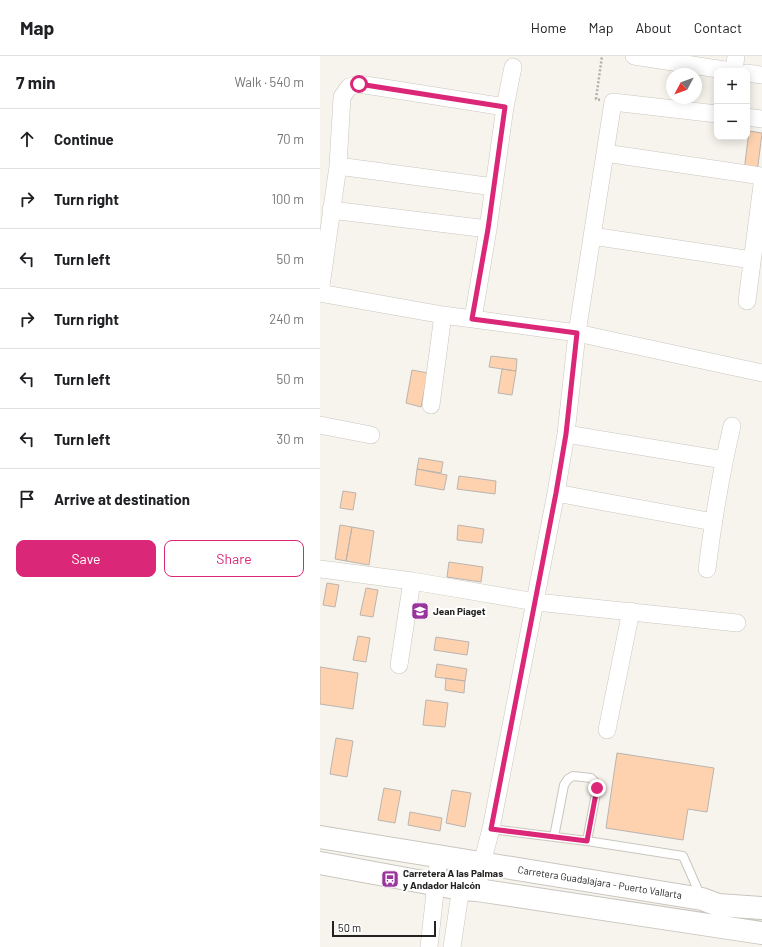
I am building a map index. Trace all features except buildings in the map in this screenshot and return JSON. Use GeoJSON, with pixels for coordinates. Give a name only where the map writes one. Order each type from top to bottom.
{"type":"FeatureCollection","features":[{"type":"Feature","properties":{"kind":"main road","name":"Carretera Guadalajara - Puerto Vallarta"},"geometry":{"type":"LineString","coordinates":[[320,837],[702,899],[718,905],[762,908]]}},
{"type":"Feature","properties":{"kind":"main road"},"geometry":{"type":"LineString","coordinates":[[320,863],[435,884],[762,933]]}},
{"type":"Feature","properties":{"kind":"street"},"geometry":{"type":"LineString","coordinates":[[734,68],[736,56]]}},
{"type":"Feature","properties":{"kind":"street"},"geometry":{"type":"LineString","coordinates":[[643,57],[714,68]]}},
{"type":"Feature","properties":{"kind":"street"},"geometry":{"type":"LineString","coordinates":[[472,319],[488,229],[505,107],[514,67]]}},
{"type":"Feature","properties":{"kind":"street"},"geometry":{"type":"LineString","coordinates":[[750,73],[762,75]]}},
{"type":"Feature","properties":{"kind":"street"},"geometry":{"type":"LineString","coordinates":[[505,107],[359,84],[349,87],[342,97],[338,166],[320,293],[443,315],[577,333],[762,373]]}},
{"type":"Feature","properties":{"kind":"street"},"geometry":{"type":"LineString","coordinates":[[452,947],[469,889],[474,861],[491,829],[536,602],[566,434],[577,333],[613,102],[714,114]]}},
{"type":"Feature","properties":{"kind":"street"},"geometry":{"type":"LineString","coordinates":[[750,118],[762,119]]}},
{"type":"Feature","properties":{"kind":"street"},"geometry":{"type":"LineString","coordinates":[[605,153],[762,176]]}},
{"type":"Feature","properties":{"kind":"street"},"geometry":{"type":"LineString","coordinates":[[338,166],[494,188]]}},
{"type":"Feature","properties":{"kind":"street"},"geometry":{"type":"LineString","coordinates":[[747,301],[762,184]]}},
{"type":"Feature","properties":{"kind":"street"},"geometry":{"type":"LineString","coordinates":[[331,210],[488,229]]}},
{"type":"Feature","properties":{"kind":"street"},"geometry":{"type":"LineString","coordinates":[[592,236],[752,260]]}},
{"type":"Feature","properties":{"kind":"street"},"geometry":{"type":"LineString","coordinates":[[432,405],[443,315]]}},
{"type":"Feature","properties":{"kind":"street"},"geometry":{"type":"LineString","coordinates":[[320,424],[371,435]]}},
{"type":"Feature","properties":{"kind":"street"},"geometry":{"type":"LineString","coordinates":[[707,569],[713,522],[724,460],[732,426]]}},
{"type":"Feature","properties":{"kind":"street"},"geometry":{"type":"LineString","coordinates":[[566,434],[724,460]]}},
{"type":"Feature","properties":{"kind":"street"},"geometry":{"type":"LineString","coordinates":[[556,493],[713,522]]}},
{"type":"Feature","properties":{"kind":"street"},"geometry":{"type":"LineString","coordinates":[[320,569],[412,581],[536,602],[737,623]]}},
{"type":"Feature","properties":{"kind":"street"},"geometry":{"type":"LineString","coordinates":[[399,665],[412,581]]}},
{"type":"Feature","properties":{"kind":"street"},"geometry":{"type":"LineString","coordinates":[[607,730],[631,611]]}},
{"type":"Feature","properties":{"kind":"street"},"geometry":{"type":"LineString","coordinates":[[429,947],[439,856]]}},
{"type":"Feature","properties":{"kind":"lane"},"geometry":{"type":"LineString","coordinates":[[554,837],[564,785],[568,779],[573,776],[591,778],[595,782],[597,788],[587,841]]}},
{"type":"Feature","properties":{"kind":"lane"},"geometry":{"type":"LineString","coordinates":[[491,829],[587,841],[683,856],[702,899]]}},
{"type":"Feature","properties":{"kind":"path"},"geometry":{"type":"LineString","coordinates":[[598,83],[602,56]]}},
{"type":"Feature","properties":{"kind":"place","name":"Jean Piaget"},"geometry":{"type":"Point","coordinates":[420,611]}},
{"type":"Feature","properties":{"kind":"place","name":"Carretera A las Palmas y Andador Halcón"},"geometry":{"type":"Point","coordinates":[390,879]}},
{"type":"Feature","properties":{"kind":"route"},"geometry":{"type":"LineString","coordinates":[[359,84],[505,107],[488,229],[472,319],[577,333],[566,434],[556,493],[491,829],[587,841],[597,788]]}}]}
